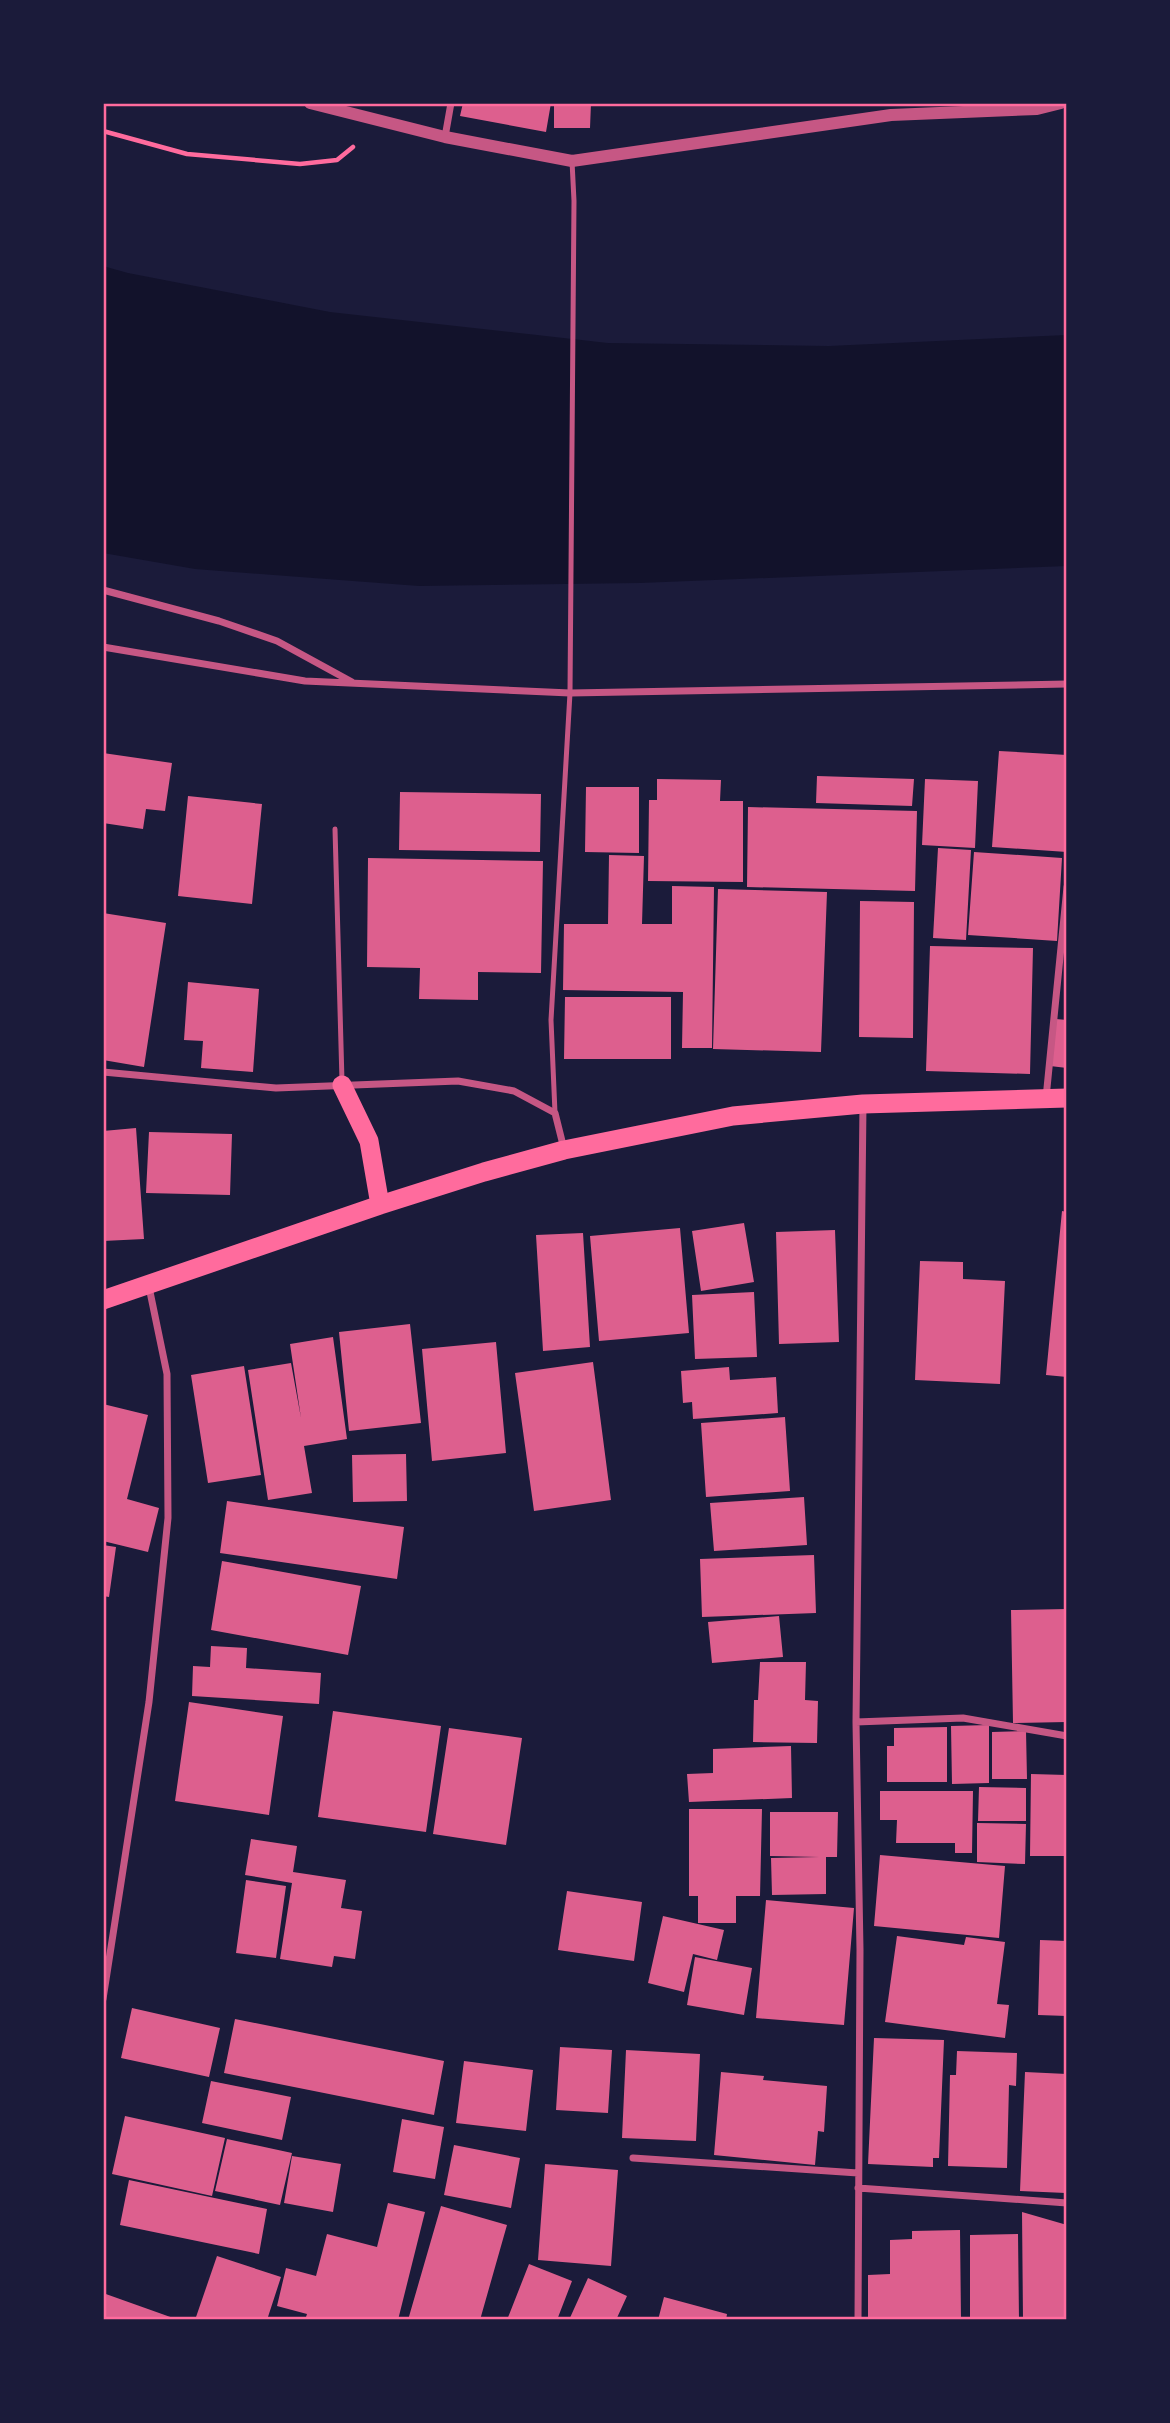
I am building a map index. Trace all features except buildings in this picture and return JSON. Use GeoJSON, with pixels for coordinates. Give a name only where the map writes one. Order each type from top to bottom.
{"type":"FeatureCollection","features":[{"type":"Feature","properties":{"kind":"highway"},"geometry":{"type":"LineString","coordinates":[[342,1085],[369,1141],[380,1205]]}},
{"type":"Feature","properties":{"kind":"highway"},"geometry":{"type":"LineString","coordinates":[[103,1300],[380,1205],[564,1150],[733,1116],[863,1104],[1067,1098]]}},
{"type":"Feature","properties":{"kind":"street"},"geometry":{"type":"LineString","coordinates":[[310,103],[445,137],[572,161],[891,115],[1060,103]]}},
{"type":"Feature","properties":{"kind":"street"},"geometry":{"type":"LineString","coordinates":[[445,137],[451,103]]}},
{"type":"Feature","properties":{"kind":"street"},"geometry":{"type":"LineString","coordinates":[[103,590],[219,621],[277,641],[356,684]]}},
{"type":"Feature","properties":{"kind":"street"},"geometry":{"type":"LineString","coordinates":[[103,647],[305,681],[570,694],[1067,684]]}},
{"type":"Feature","properties":{"kind":"street"},"geometry":{"type":"LineString","coordinates":[[1046,1098],[1067,887]]}},
{"type":"Feature","properties":{"kind":"street"},"geometry":{"type":"LineString","coordinates":[[103,1072],[276,1088],[458,1081],[514,1091],[555,1112],[564,1150]]}},
{"type":"Feature","properties":{"kind":"street"},"geometry":{"type":"LineString","coordinates":[[858,2320],[860,1950],[856,1722],[863,1104]]}},
{"type":"Feature","properties":{"kind":"street"},"geometry":{"type":"LineString","coordinates":[[103,1998],[149,1702],[168,1518],[167,1374],[149,1283]]}},
{"type":"Feature","properties":{"kind":"street"},"geometry":{"type":"LineString","coordinates":[[856,1722],[963,1718],[1067,1736]]}},
{"type":"Feature","properties":{"kind":"street"},"geometry":{"type":"LineString","coordinates":[[633,2158],[858,2173]]}},
{"type":"Feature","properties":{"kind":"street"},"geometry":{"type":"LineString","coordinates":[[858,2188],[1067,2203]]}},
{"type":"Feature","properties":{"kind":"lane"},"geometry":{"type":"LineString","coordinates":[[555,1112],[551,1020],[570,694],[574,201],[572,161]]}},
{"type":"Feature","properties":{"kind":"lane"},"geometry":{"type":"LineString","coordinates":[[335,828],[342,1085]]}},
{"type":"Feature","properties":{"kind":"path"},"geometry":{"type":"LineString","coordinates":[[103,131],[187,154],[300,164],[337,160],[383,122]]}},
{"type":"Feature","properties":{"kind":"shaded area"},"geometry":{"type":"Polygon","coordinates":[[[103,266],[330,312],[608,343],[829,346],[1067,335],[1067,566],[640,583],[419,586],[195,569],[103,553],[103,266]]]}}]}
